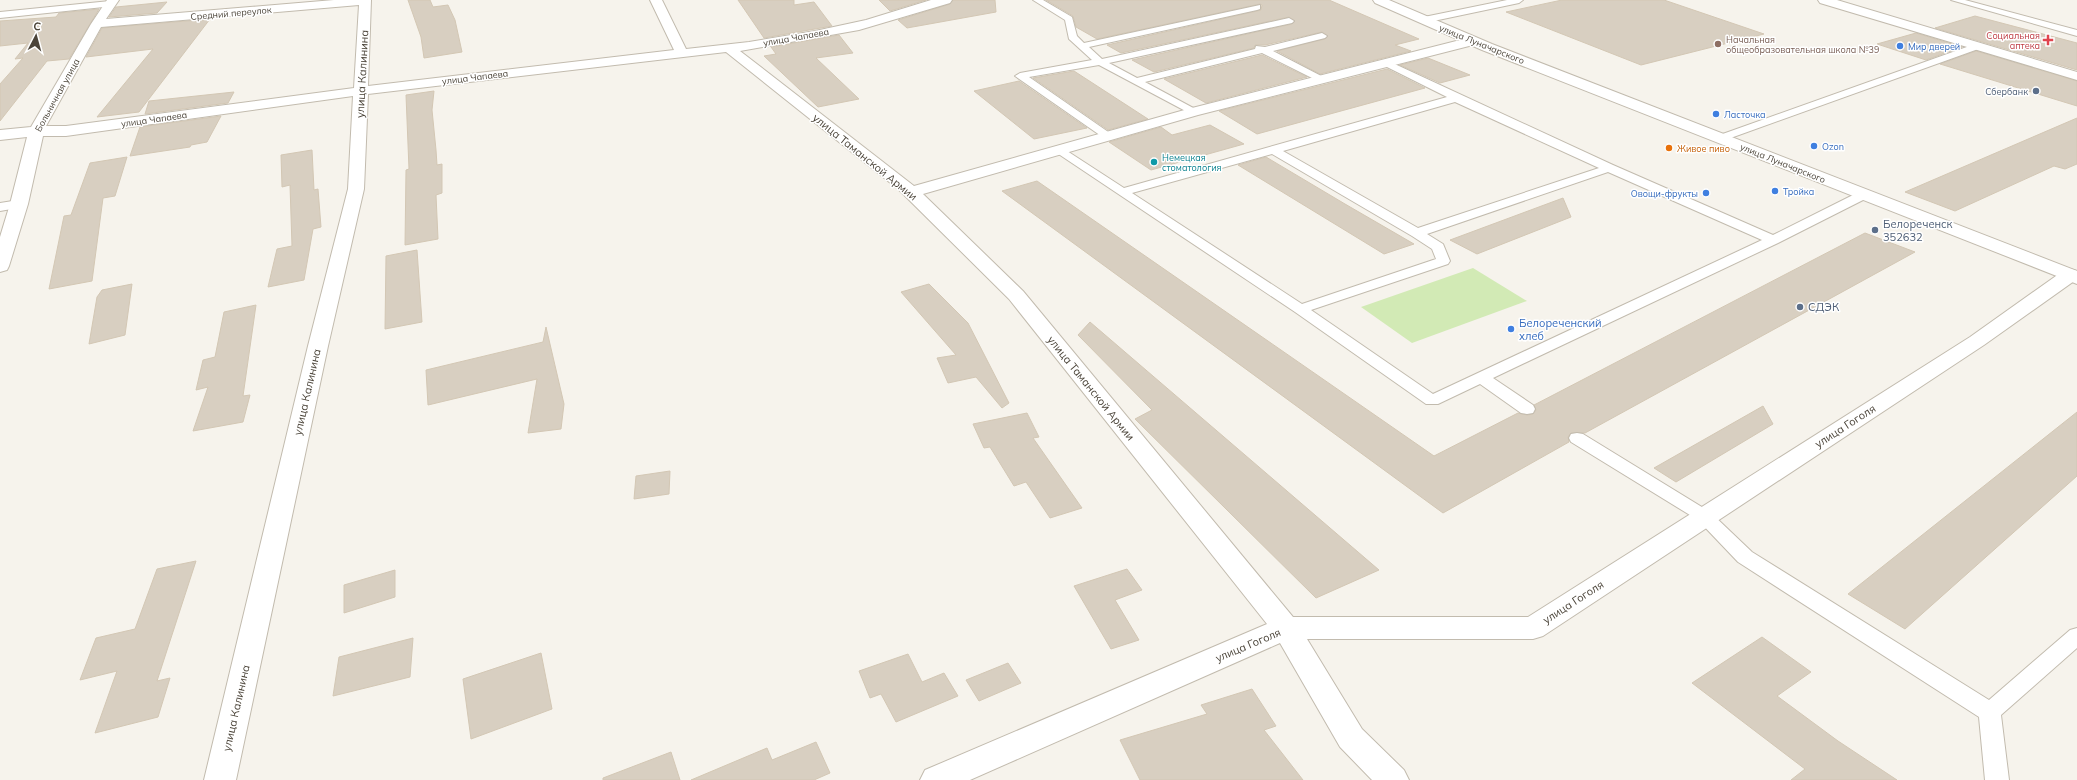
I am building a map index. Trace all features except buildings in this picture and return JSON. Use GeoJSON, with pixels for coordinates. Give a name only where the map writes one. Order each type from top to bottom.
{"type":"FeatureCollection","features":[{"type":"Feature","properties":{"kind":"street","name":"Средний переулок"},"geometry":{"type":"LineString","coordinates":[[96,24],[365,0]]}},
{"type":"Feature","properties":{"kind":"street","name":"улица Калинина"},"geometry":{"type":"LineString","coordinates":[[220,780],[318,346],[356,189],[365,0]]}},
{"type":"Feature","properties":{"kind":"street"},"geometry":{"type":"LineString","coordinates":[[656,0],[682,53]]}},
{"type":"Feature","properties":{"kind":"street","name":"улица Чапаева"},"geometry":{"type":"LineString","coordinates":[[0,134],[36,131],[66,131],[361,91],[682,53],[730,49],[860,26],[926,2],[946,0]]}},
{"type":"Feature","properties":{"kind":"street","name":"улица Луначарского"},"geometry":{"type":"LineString","coordinates":[[1379,0],[1472,41],[1863,194],[2075,274]]}},
{"type":"Feature","properties":{"kind":"street"},"geometry":{"type":"LineString","coordinates":[[1824,0],[2077,76]]}},
{"type":"Feature","properties":{"kind":"street","name":"Больничная улица"},"geometry":{"type":"LineString","coordinates":[[0,266],[18,204],[36,131],[96,24],[111,2]]}},
{"type":"Feature","properties":{"kind":"street"},"geometry":{"type":"LineString","coordinates":[[910,192],[1060,151],[1193,112],[1472,41]]}},
{"type":"Feature","properties":{"kind":"street","name":"улица Таманской Армии"},"geometry":{"type":"LineString","coordinates":[[730,49],[910,192],[1016,296],[1286,628],[1351,738],[1393,780]]}},
{"type":"Feature","properties":{"kind":"street","name":"улица Гоголя"},"geometry":{"type":"LineString","coordinates":[[936,780],[1286,628],[1533,628],[1704,516],[1977,341],[2075,274]]}},
{"type":"Feature","properties":{"kind":"lane"},"geometry":{"type":"LineString","coordinates":[[1037,0],[1069,18],[1072,37],[1100,62],[1193,112]]}},
{"type":"Feature","properties":{"kind":"lane"},"geometry":{"type":"LineString","coordinates":[[1424,20],[1519,0]]}},
{"type":"Feature","properties":{"kind":"lane"},"geometry":{"type":"LineString","coordinates":[[1955,0],[2077,34]]}},
{"type":"Feature","properties":{"kind":"lane"},"geometry":{"type":"LineString","coordinates":[[0,15],[111,2]]}},
{"type":"Feature","properties":{"kind":"lane"},"geometry":{"type":"LineString","coordinates":[[1081,46],[1257,7]]}},
{"type":"Feature","properties":{"kind":"lane"},"geometry":{"type":"LineString","coordinates":[[1200,20],[1322,79]]}},
{"type":"Feature","properties":{"kind":"lane"},"geometry":{"type":"LineString","coordinates":[[1108,136],[1020,76],[1100,62],[1289,20]]}},
{"type":"Feature","properties":{"kind":"lane"},"geometry":{"type":"LineString","coordinates":[[1137,81],[1322,36]]}},
{"type":"Feature","properties":{"kind":"lane"},"geometry":{"type":"LineString","coordinates":[[1721,138],[1978,46]]}},
{"type":"Feature","properties":{"kind":"lane"},"geometry":{"type":"LineString","coordinates":[[1386,63],[1456,98],[1608,168],[1773,240]]}},
{"type":"Feature","properties":{"kind":"lane"},"geometry":{"type":"LineString","coordinates":[[1122,192],[1456,98]]}},
{"type":"Feature","properties":{"kind":"lane"},"geometry":{"type":"LineString","coordinates":[[1272,150],[1418,233],[1438,247],[1443,261],[1300,309]]}},
{"type":"Feature","properties":{"kind":"lane"},"geometry":{"type":"LineString","coordinates":[[1060,151],[1300,309],[1432,401],[1773,240],[1863,194]]}},
{"type":"Feature","properties":{"kind":"lane"},"geometry":{"type":"LineString","coordinates":[[1418,233],[1608,168]]}},
{"type":"Feature","properties":{"kind":"lane"},"geometry":{"type":"LineString","coordinates":[[0,208],[18,204]]}},
{"type":"Feature","properties":{"kind":"lane"},"geometry":{"type":"LineString","coordinates":[[1482,378],[1527,409]]}},
{"type":"Feature","properties":{"kind":"lane"},"geometry":{"type":"LineString","coordinates":[[1577,438],[1704,516],[1745,557],[1990,712]]}},
{"type":"Feature","properties":{"kind":"lane"},"geometry":{"type":"LineString","coordinates":[[1990,712],[2077,636]]}},
{"type":"Feature","properties":{"kind":"lane"},"geometry":{"type":"LineString","coordinates":[[1990,712],[1997,780]]}},
{"type":"Feature","properties":{"kind":"green space"},"geometry":{"type":"Polygon","coordinates":[[[1473,268],[1527,301],[1412,343],[1361,307],[1473,268]]]}},
{"type":"Feature","properties":{"kind":"place","name":"Социальная аптека"},"geometry":{"type":"Point","coordinates":[2048,40]}},
{"type":"Feature","properties":{"kind":"place","name":"Начальная общеобразовательная школа №39"},"geometry":{"type":"Point","coordinates":[1718,44]}},
{"type":"Feature","properties":{"kind":"place","name":"Мир дверей"},"geometry":{"type":"Point","coordinates":[1900,46]}},
{"type":"Feature","properties":{"kind":"place","name":"Сбербанк"},"geometry":{"type":"Point","coordinates":[2036,91]}},
{"type":"Feature","properties":{"kind":"place","name":"Ласточка"},"geometry":{"type":"Point","coordinates":[1716,114]}},
{"type":"Feature","properties":{"kind":"place","name":"Ozon"},"geometry":{"type":"Point","coordinates":[1814,146]}},
{"type":"Feature","properties":{"kind":"place","name":"Живое пиво"},"geometry":{"type":"Point","coordinates":[1669,148]}},
{"type":"Feature","properties":{"kind":"place","name":"Немецкая стоматология"},"geometry":{"type":"Point","coordinates":[1154,162]}},
{"type":"Feature","properties":{"kind":"place","name":"Тройка"},"geometry":{"type":"Point","coordinates":[1775,191]}},
{"type":"Feature","properties":{"kind":"place","name":"Овощи-фрукты"},"geometry":{"type":"Point","coordinates":[1706,193]}},
{"type":"Feature","properties":{"kind":"place","name":"Белореченск 352632"},"geometry":{"type":"Point","coordinates":[1875,230]}},
{"type":"Feature","properties":{"kind":"place","name":"СДЭК"},"geometry":{"type":"Point","coordinates":[1800,307]}},
{"type":"Feature","properties":{"kind":"place","name":"Белореченский хлеб"},"geometry":{"type":"Point","coordinates":[1511,329]}}]}
